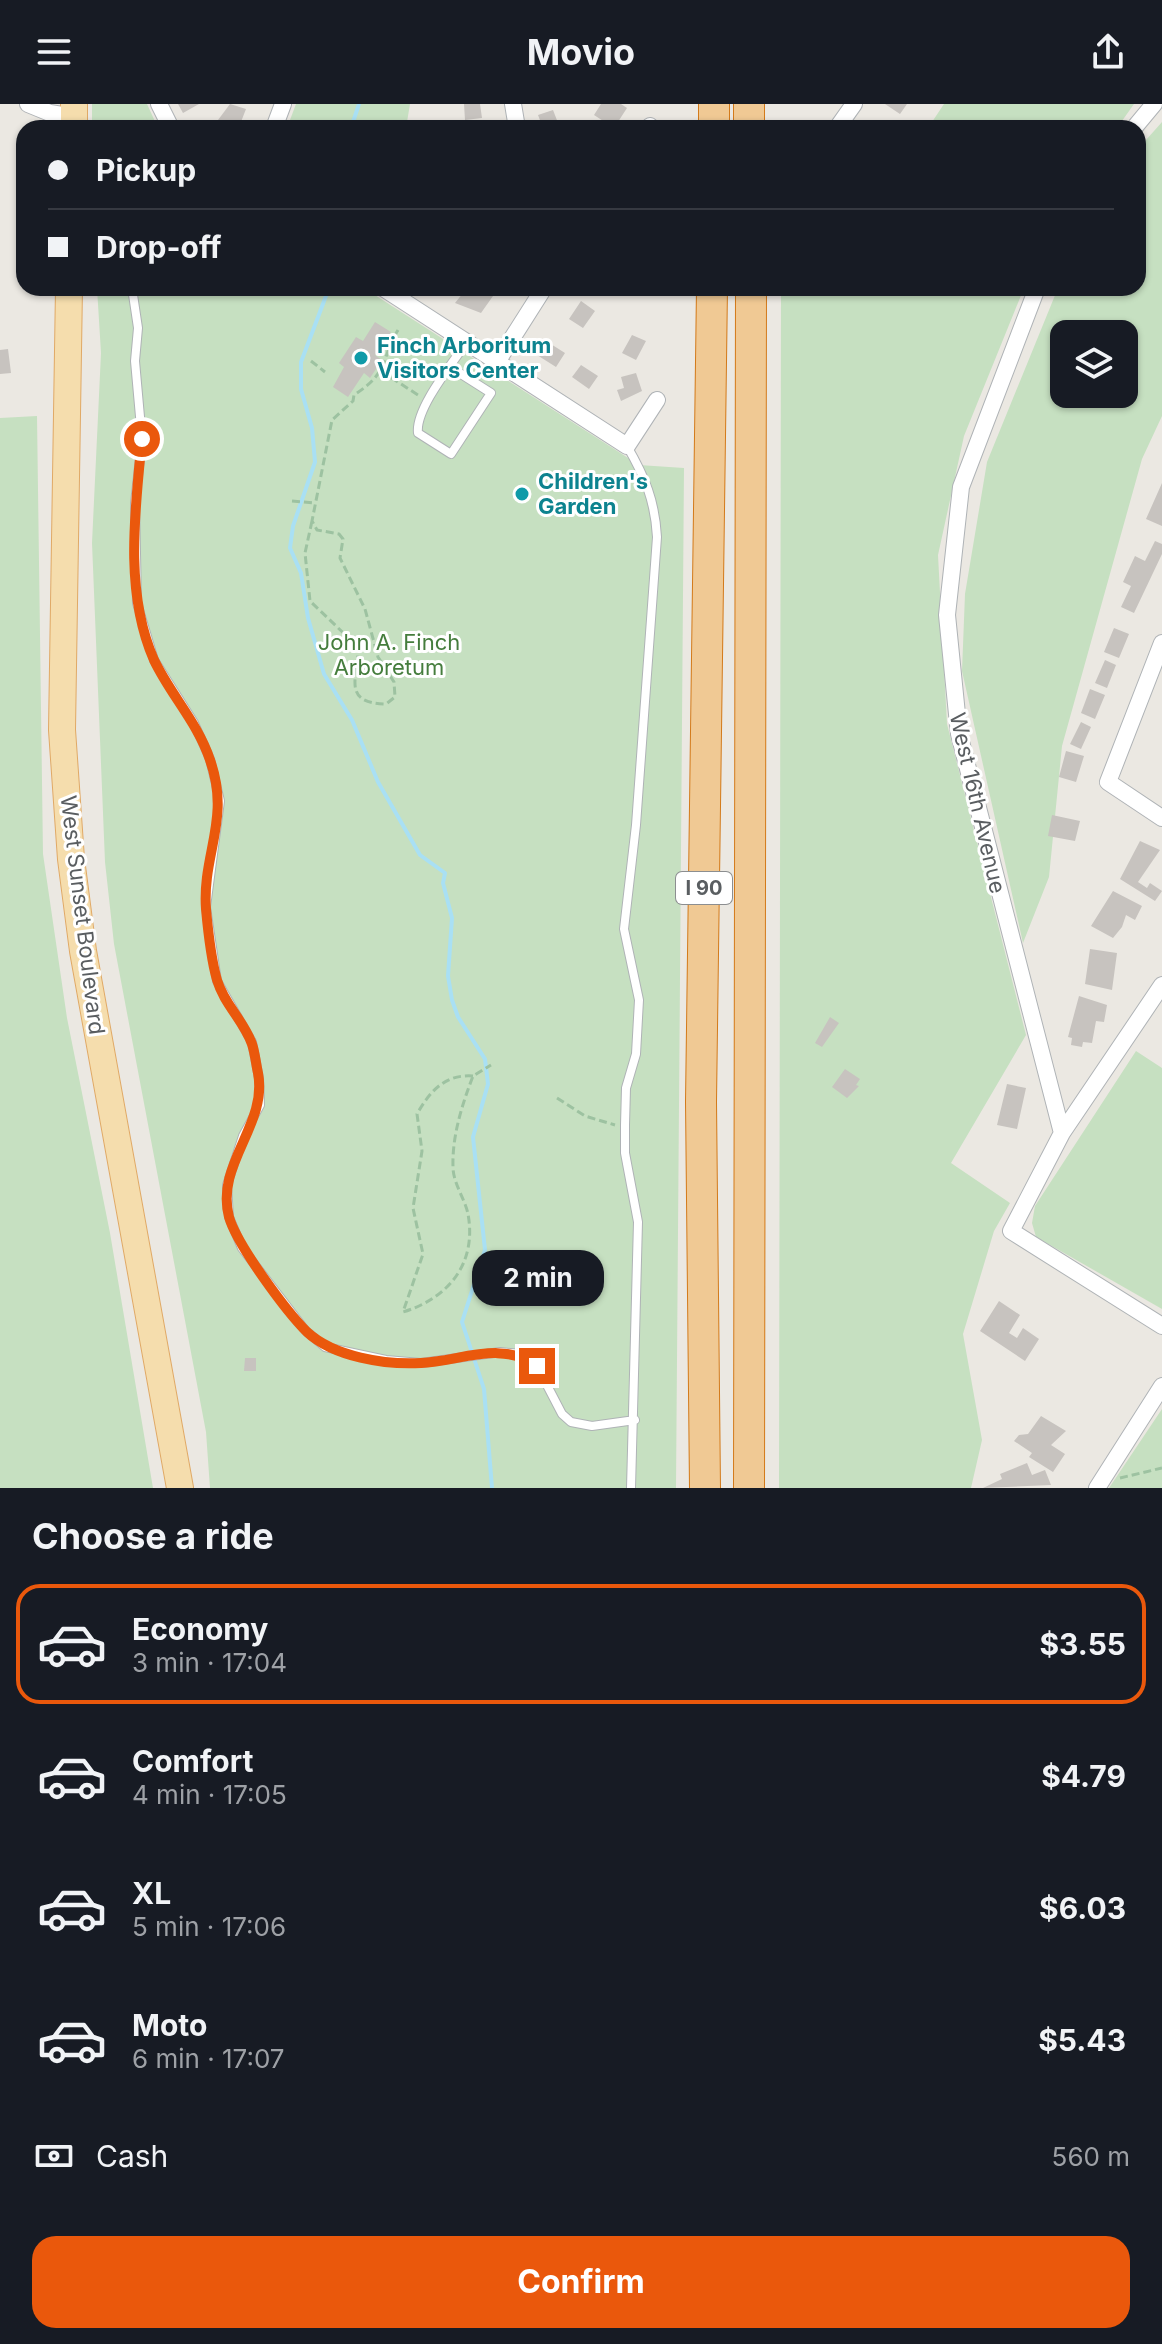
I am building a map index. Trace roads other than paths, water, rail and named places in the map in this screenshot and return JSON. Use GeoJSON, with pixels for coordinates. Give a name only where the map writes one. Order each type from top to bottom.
{"type":"FeatureCollection","features":[{"type":"Feature","properties":{"kind":"highway","name":"I 90"},"geometry":{"type":"LineString","coordinates":[[705,1488],[701,1102],[712,296]]}},
{"type":"Feature","properties":{"kind":"highway","name":"I 90"},"geometry":{"type":"LineString","coordinates":[[749,1488],[751,296]]}},
{"type":"Feature","properties":{"kind":"main road","name":"West Sunset Boulevard"},"geometry":{"type":"LineString","coordinates":[[69,296],[62,730],[71,859],[83,951],[180,1488]]}},
{"type":"Feature","properties":{"kind":"street"},"geometry":{"type":"LineString","coordinates":[[28,104],[50,113],[74,116]]}},
{"type":"Feature","properties":{"kind":"street"},"geometry":{"type":"LineString","coordinates":[[1141,120],[1154,104]]}},
{"type":"Feature","properties":{"kind":"street"},"geometry":{"type":"LineString","coordinates":[[395,296],[627,446],[657,400]]}},
{"type":"Feature","properties":{"kind":"street"},"geometry":{"type":"LineString","coordinates":[[497,362],[539,296]]}},
{"type":"Feature","properties":{"kind":"street","name":"West 16th Avenue"},"geometry":{"type":"LineString","coordinates":[[1034,296],[961,487],[947,615],[959,734],[1062,1133]]}},
{"type":"Feature","properties":{"kind":"street"},"geometry":{"type":"LineString","coordinates":[[1162,643],[1108,782],[1162,818]]}},
{"type":"Feature","properties":{"kind":"street"},"geometry":{"type":"LineString","coordinates":[[1162,985],[1062,1133],[1011,1231],[1162,1326]]}},
{"type":"Feature","properties":{"kind":"street"},"geometry":{"type":"LineString","coordinates":[[1099,1485],[1162,1386]]}},
{"type":"Feature","properties":{"kind":"lane"},"geometry":{"type":"LineString","coordinates":[[133,296],[138,328],[135,361],[142,439],[135,503],[137,603],[154,660],[194,723],[210,759],[220,801],[206,907],[217,981],[252,1042],[259,1078],[260,1105],[243,1136],[227,1185],[229,1217],[242,1248],[305,1330],[325,1347],[409,1362],[521,1354],[537,1366],[562,1414],[571,1422],[592,1426],[635,1420]]}},
{"type":"Feature","properties":{"kind":"lane"},"geometry":{"type":"LineString","coordinates":[[450,367],[491,393],[451,454],[418,433],[416,420],[450,367],[467,342]]}},
{"type":"Feature","properties":{"kind":"lane"},"geometry":{"type":"LineString","coordinates":[[627,446],[648,482],[656,507],[657,537],[636,825],[624,929],[639,1000],[636,1054],[626,1088],[625,1125],[625,1153],[638,1222],[631,1488]]}},
{"type":"Feature","properties":{"kind":"waterway"},"geometry":{"type":"LineString","coordinates":[[354,120],[359,104]]}},
{"type":"Feature","properties":{"kind":"waterway"},"geometry":{"type":"LineString","coordinates":[[326,296],[301,362],[301,389],[312,428],[315,462],[293,526],[290,548],[301,573],[308,618],[324,674],[352,720],[378,782],[420,855],[445,873],[443,883],[452,918],[448,976],[452,1000],[458,1017],[485,1059],[488,1084],[473,1137],[485,1250],[462,1322],[484,1389],[492,1488]]}},
{"type":"Feature","properties":{"kind":"place","name":"Finch Arboritum Visitors Center"},"geometry":{"type":"Point","coordinates":[361,358]}},
{"type":"Feature","properties":{"kind":"place","name":"Children's Garden"},"geometry":{"type":"Point","coordinates":[522,494]}},
{"type":"Feature","properties":{"kind":"park label","name":"John A. Finch Arboretum"},"geometry":{"type":"Point","coordinates":[389,654]}}]}
